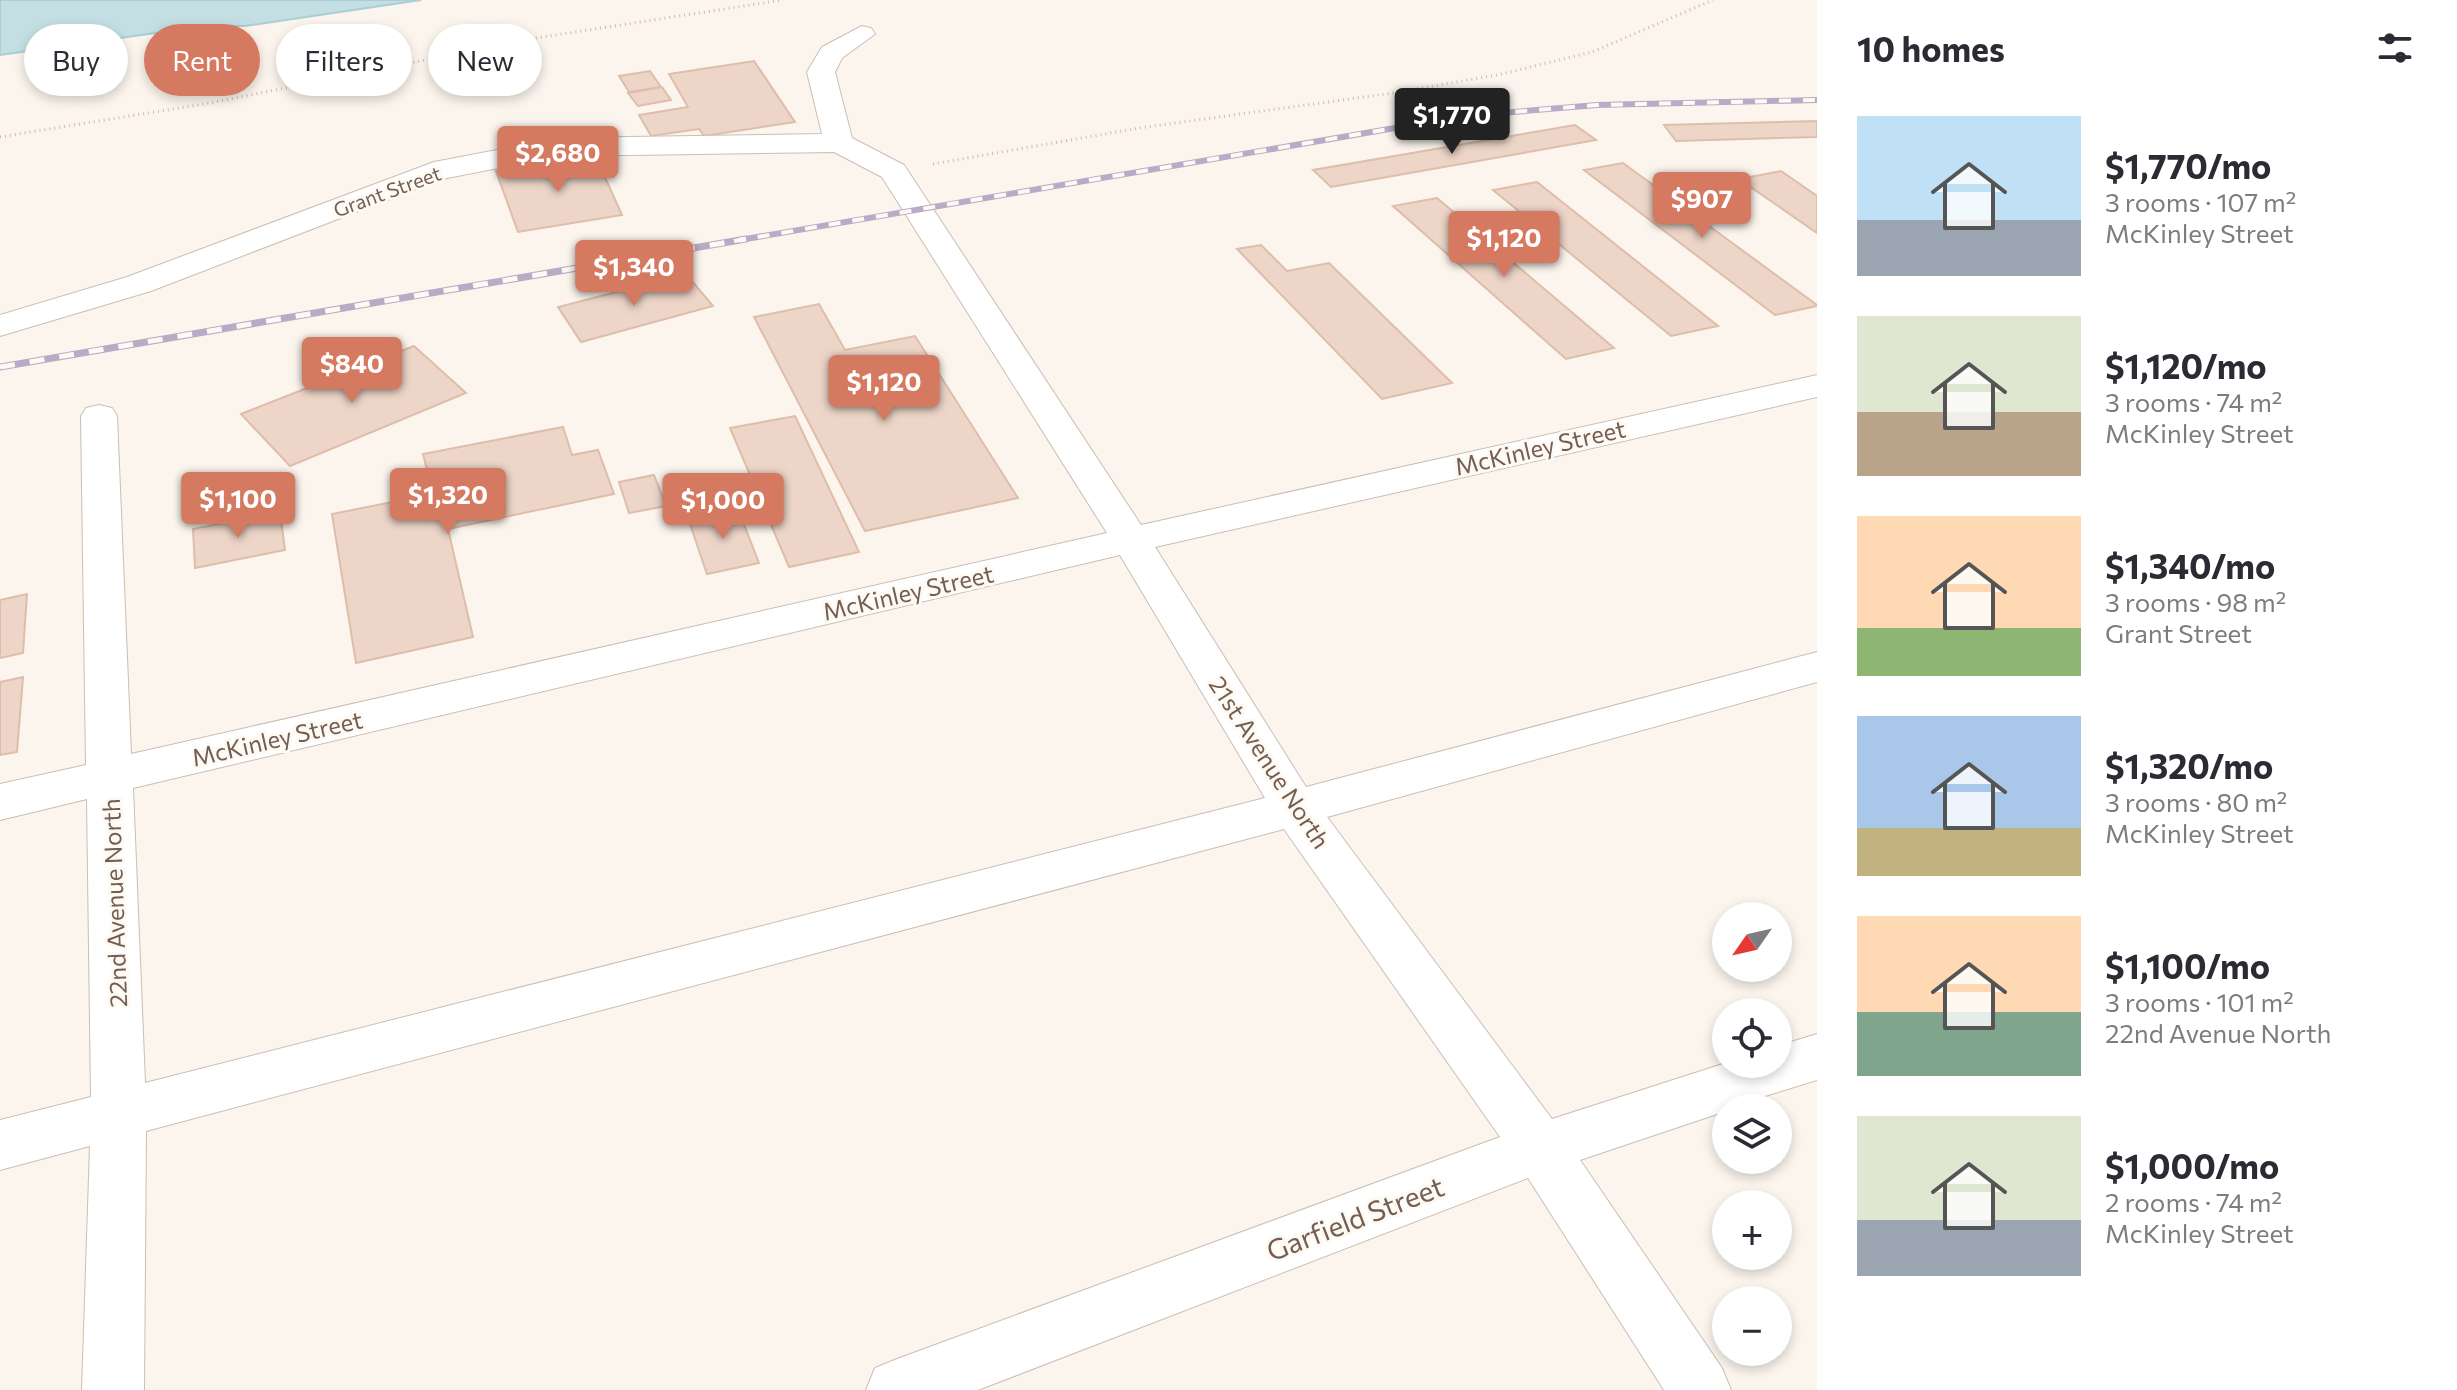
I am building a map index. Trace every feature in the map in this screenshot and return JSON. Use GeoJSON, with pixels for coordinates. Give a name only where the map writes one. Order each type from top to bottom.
{"type":"FeatureCollection","features":[{"type":"Feature","properties":{"kind":"street"},"geometry":{"type":"LineString","coordinates":[[839,143],[821,72],[831,53],[862,34]]}},
{"type":"Feature","properties":{"kind":"street","name":"21st Avenue North"},"geometry":{"type":"LineString","coordinates":[[839,143],[893,171],[1131,540],[1295,808],[1540,1148],[1700,1390]]}},
{"type":"Feature","properties":{"kind":"street","name":"Grant Street"},"geometry":{"type":"LineString","coordinates":[[0,326],[139,284],[434,171],[560,147],[839,143]]}},
{"type":"Feature","properties":{"kind":"street","name":"McKinley Street"},"geometry":{"type":"LineString","coordinates":[[0,802],[1131,540],[1817,386]]}},
{"type":"Feature","properties":{"kind":"street","name":"22nd Avenue North"},"geometry":{"type":"LineString","coordinates":[[99,416],[119,1114],[113,1390]]}},
{"type":"Feature","properties":{"kind":"street"},"geometry":{"type":"LineString","coordinates":[[0,1145],[1295,808],[1817,667]]}},
{"type":"Feature","properties":{"kind":"street","name":"Garfield Street"},"geometry":{"type":"LineString","coordinates":[[897,1390],[1540,1148],[1817,1057]]}},
{"type":"Feature","properties":{"kind":"path"},"geometry":{"type":"LineString","coordinates":[[0,137],[210,103],[530,39],[783,0]]}},
{"type":"Feature","properties":{"kind":"path"},"geometry":{"type":"LineString","coordinates":[[893,171],[1139,128],[1393,93],[1497,75],[1592,52],[1713,0]]}},
{"type":"Feature","properties":{"kind":"water"},"geometry":{"type":"Polygon","coordinates":[[[0,0],[421,0],[259,24],[144,24],[144,35],[128,37],[128,24],[24,24],[24,52],[0,55],[0,0]]]}},
{"type":"Feature","properties":{"kind":"building"},"geometry":{"type":"Polygon","coordinates":[[[754,61],[795,122],[704,136],[699,129],[651,136],[639,115],[688,107],[669,74],[754,61]]]}},
{"type":"Feature","properties":{"kind":"building"},"geometry":{"type":"Polygon","coordinates":[[[650,71],[661,87],[629,92],[619,76],[650,71]]]}},
{"type":"Feature","properties":{"kind":"building"},"geometry":{"type":"Polygon","coordinates":[[[662,87],[671,100],[638,106],[628,93],[662,87]]]}},
{"type":"Feature","properties":{"kind":"building"},"geometry":{"type":"Polygon","coordinates":[[[1817,121],[1817,137],[1676,141],[1664,125],[1817,121]]]}},
{"type":"Feature","properties":{"kind":"building"},"geometry":{"type":"Polygon","coordinates":[[[1575,125],[1596,140],[1331,187],[1313,170],[1575,125]]]}},
{"type":"Feature","properties":{"kind":"building"},"geometry":{"type":"Polygon","coordinates":[[[595,155],[622,215],[518,232],[496,171],[595,155]]]}},
{"type":"Feature","properties":{"kind":"building"},"geometry":{"type":"Polygon","coordinates":[[[1623,163],[1817,306],[1775,315],[1584,170],[1623,163]]]}},
{"type":"Feature","properties":{"kind":"building"},"geometry":{"type":"Polygon","coordinates":[[[1781,171],[1817,196],[1817,233],[1739,179],[1781,171]]]}},
{"type":"Feature","properties":{"kind":"building"},"geometry":{"type":"Polygon","coordinates":[[[1537,182],[1718,326],[1671,336],[1493,190],[1537,182]]]}},
{"type":"Feature","properties":{"kind":"building"},"geometry":{"type":"Polygon","coordinates":[[[1437,198],[1614,348],[1566,359],[1393,206],[1437,198]]]}},
{"type":"Feature","properties":{"kind":"building"},"geometry":{"type":"Polygon","coordinates":[[[1261,245],[1287,271],[1329,263],[1452,383],[1382,399],[1237,249],[1261,245]]]}},
{"type":"Feature","properties":{"kind":"building"},"geometry":{"type":"Polygon","coordinates":[[[686,274],[713,306],[581,342],[558,307],[686,274]]]}},
{"type":"Feature","properties":{"kind":"building"},"geometry":{"type":"Polygon","coordinates":[[[819,304],[845,350],[915,336],[1018,498],[865,531],[754,317],[819,304]]]}},
{"type":"Feature","properties":{"kind":"building"},"geometry":{"type":"Polygon","coordinates":[[[414,346],[466,393],[290,466],[241,414],[414,346]]]}},
{"type":"Feature","properties":{"kind":"building"},"geometry":{"type":"Polygon","coordinates":[[[795,416],[859,552],[789,567],[730,428],[795,416]]]}},
{"type":"Feature","properties":{"kind":"building"},"geometry":{"type":"Polygon","coordinates":[[[563,427],[572,455],[598,450],[614,494],[448,529],[473,637],[356,663],[332,514],[433,494],[423,454],[563,427]]]}},
{"type":"Feature","properties":{"kind":"building"},"geometry":{"type":"Polygon","coordinates":[[[654,475],[666,506],[629,513],[619,482],[654,475]]]}},
{"type":"Feature","properties":{"kind":"building"},"geometry":{"type":"Polygon","coordinates":[[[738,509],[759,563],[707,574],[688,518],[738,509]]]}},
{"type":"Feature","properties":{"kind":"building"},"geometry":{"type":"Polygon","coordinates":[[[280,512],[285,550],[195,568],[193,529],[280,512]]]}},
{"type":"Feature","properties":{"kind":"building"},"geometry":{"type":"Polygon","coordinates":[[[27,594],[23,653],[0,658],[0,600],[27,594]]]}},
{"type":"Feature","properties":{"kind":"building"},"geometry":{"type":"Polygon","coordinates":[[[23,677],[17,752],[0,755],[0,682],[23,677]]]}},
{"type":"Feature","properties":{"kind":"railway"},"geometry":{"type":"LineString","coordinates":[[734,241],[1465,116],[1597,105],[1817,100]]}},
{"type":"Feature","properties":{"kind":"railway"},"geometry":{"type":"LineString","coordinates":[[0,367],[746,239]]}}]}
